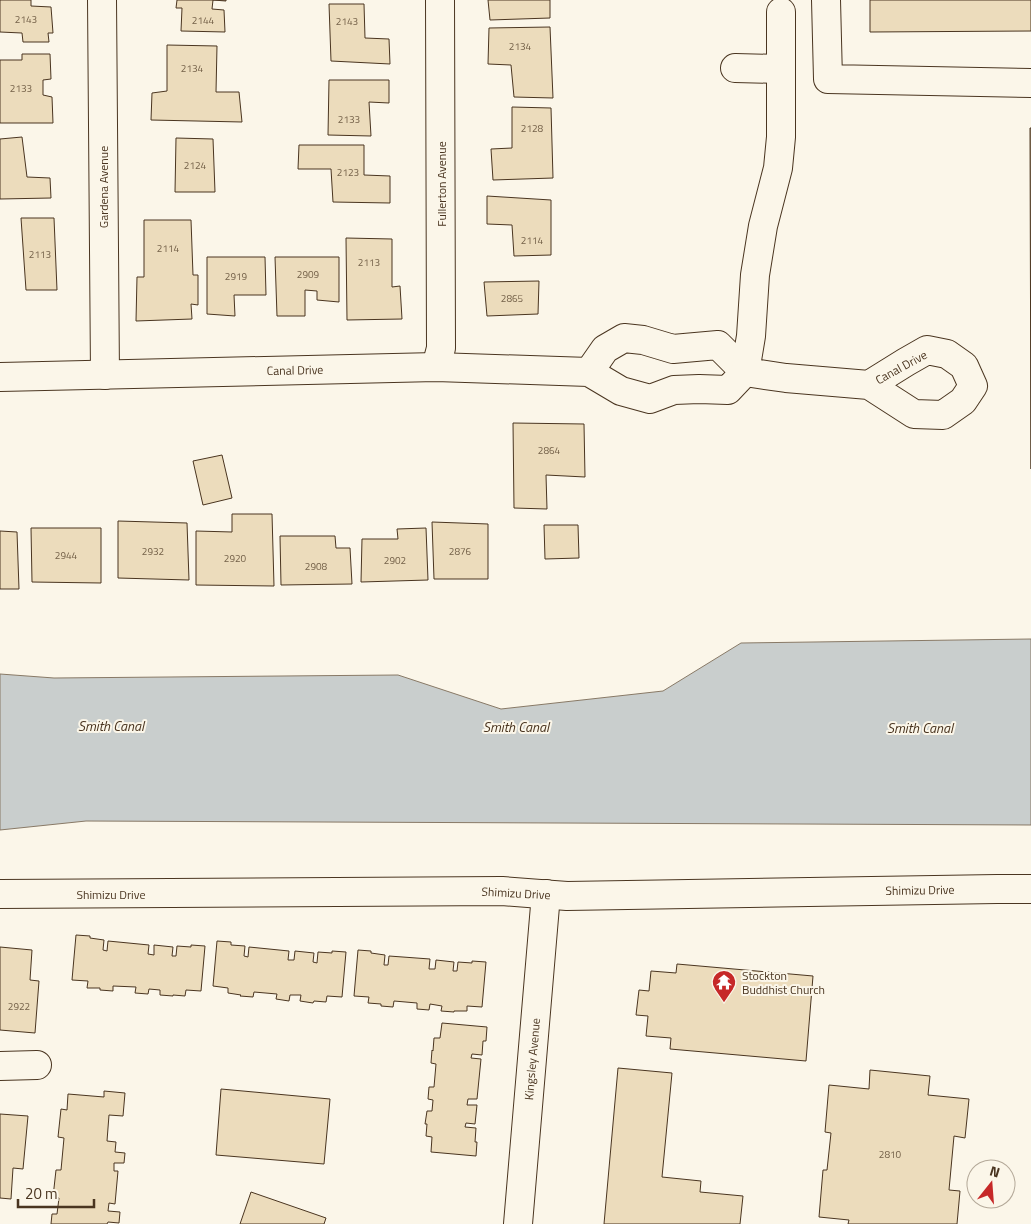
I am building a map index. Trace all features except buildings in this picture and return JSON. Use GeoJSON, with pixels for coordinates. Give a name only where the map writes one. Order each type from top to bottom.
{"type":"FeatureCollection","features":[{"type":"Feature","properties":{"kind":"street","name":"Gardena Avenue"},"geometry":{"type":"LineString","coordinates":[[102,0],[105,375]]}},
{"type":"Feature","properties":{"kind":"street","name":"Fullerton Avenue"},"geometry":{"type":"LineString","coordinates":[[436,367],[441,348],[440,0]]}},
{"type":"Feature","properties":{"kind":"street"},"geometry":{"type":"LineString","coordinates":[[826,0],[828,79],[1031,83]]}},
{"type":"Feature","properties":{"kind":"street"},"geometry":{"type":"LineString","coordinates":[[746,372],[751,336],[755,275],[762,226],[778,168],[781,137],[781,12]]}},
{"type":"Feature","properties":{"kind":"street"},"geometry":{"type":"LineString","coordinates":[[735,68],[781,69]]}},
{"type":"Feature","properties":{"kind":"street"},"geometry":{"type":"LineString","coordinates":[[589,372],[605,350],[624,338],[643,340],[673,350],[718,344],[746,372]]}},
{"type":"Feature","properties":{"kind":"street"},"geometry":{"type":"LineString","coordinates":[[673,350],[676,369],[674,390]]}},
{"type":"Feature","properties":{"kind":"street","name":"Canal Drive"},"geometry":{"type":"LineString","coordinates":[[0,377],[436,367],[589,372],[621,391],[650,399],[674,390],[728,390],[746,372],[786,378],[869,385]]}},
{"type":"Feature","properties":{"kind":"street","name":"Shimizu Drive"},"geometry":{"type":"LineString","coordinates":[[0,894],[502,891],[567,896],[1031,889]]}},
{"type":"Feature","properties":{"kind":"street","name":"Kingsley Avenue"},"geometry":{"type":"LineString","coordinates":[[518,1224],[546,894]]}},
{"type":"Feature","properties":{"kind":"street"},"geometry":{"type":"LineString","coordinates":[[0,1066],[36,1065]]}},
{"type":"Feature","properties":{"kind":"water","name":"Smith Canal"},"geometry":{"type":"Polygon","coordinates":[[[1031,639],[1031,825],[86,821],[0,830],[0,674],[54,678],[398,675],[501,709],[663,691],[741,643],[1031,639]]]}},
{"type":"Feature","properties":{"kind":"place","name":"Stockton Buddhist Church"},"geometry":{"type":"Point","coordinates":[724,1003]}}]}
